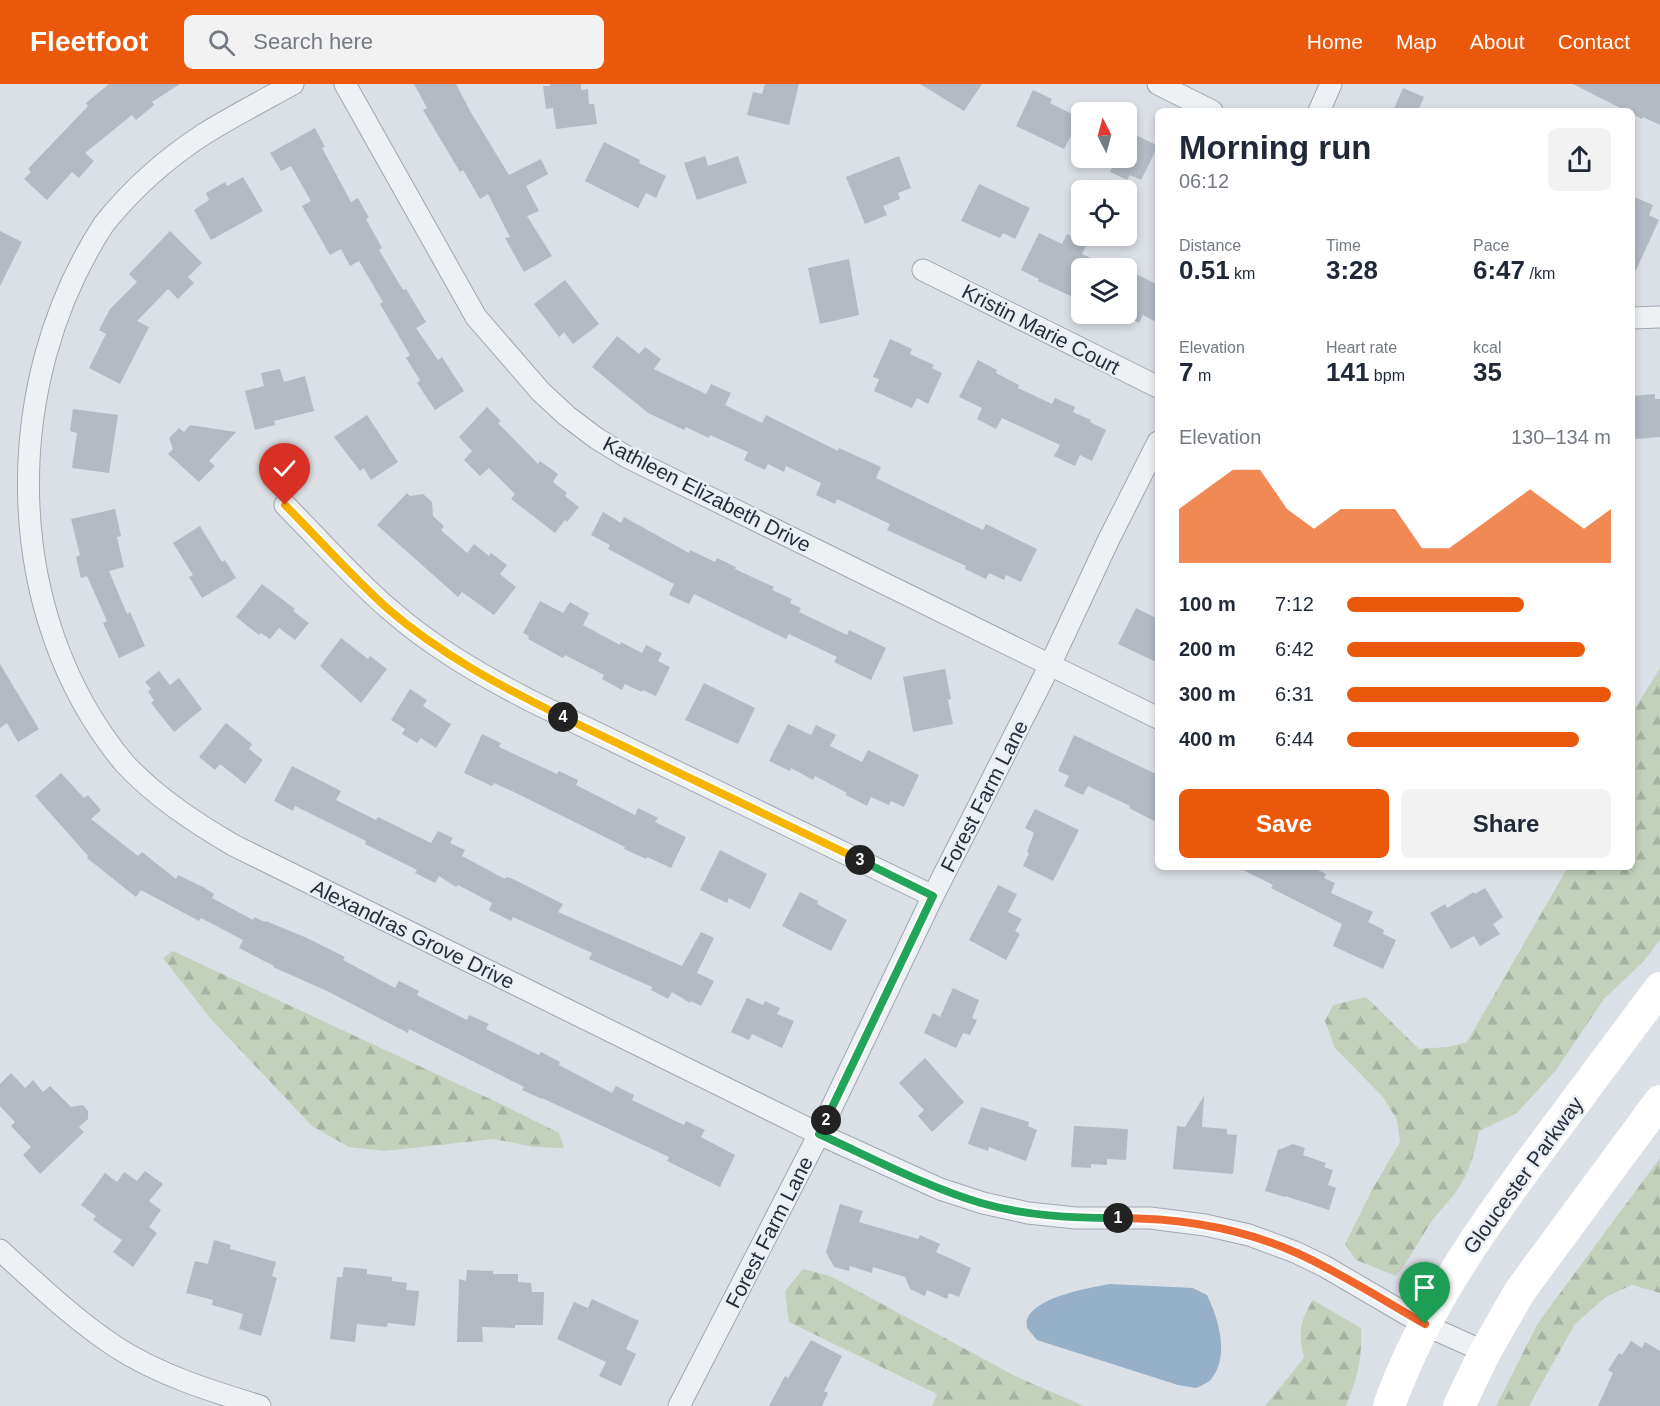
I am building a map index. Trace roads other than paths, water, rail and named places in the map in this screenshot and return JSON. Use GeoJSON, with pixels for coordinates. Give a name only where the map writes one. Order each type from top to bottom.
{"type":"FeatureCollection","features":[{"type":"Feature","properties":{"kind":"main road","name":"Gloucester Parkway"},"geometry":{"type":"LineString","coordinates":[[1389,1406],[1425,1324],[1491,1215],[1660,988]]}},
{"type":"Feature","properties":{"kind":"main road"},"geometry":{"type":"LineString","coordinates":[[1459,1406],[1485,1352],[1520,1291],[1660,1101]]}},
{"type":"Feature","properties":{"kind":"street","name":"Alexandras Grove Drive"},"geometry":{"type":"LineString","coordinates":[[293,84],[204,134],[167,160],[134,190],[104,224],[78,261],[52,307],[35,348],[23,392],[16,436],[13,480],[22,569],[34,612],[51,654],[72,694],[126,765],[194,822],[233,845],[819,1134],[940,1189],[983,1203],[1028,1213],[1076,1218],[1150,1218],[1205,1225],[1249,1235],[1295,1252],[1324,1266],[1425,1324],[1485,1352]]}},
{"type":"Feature","properties":{"kind":"street","name":"Kathleen Elizabeth Drive"},"geometry":{"type":"LineString","coordinates":[[345,84],[476,317],[541,392],[567,416],[596,438],[627,457],[1155,717]]}},
{"type":"Feature","properties":{"kind":"street"},"geometry":{"type":"LineString","coordinates":[[1158,84],[1206,108]]}},
{"type":"Feature","properties":{"kind":"street"},"geometry":{"type":"LineString","coordinates":[[1319,108],[1331,84]]}},
{"type":"Feature","properties":{"kind":"street","name":"Kristin Marie Court"},"geometry":{"type":"LineString","coordinates":[[923,270],[1155,386]]}},
{"type":"Feature","properties":{"kind":"street"},"geometry":{"type":"LineString","coordinates":[[1635,318],[1660,317]]}},
{"type":"Feature","properties":{"kind":"street","name":"Forest Farm Lane"},"geometry":{"type":"LineString","coordinates":[[679,1406],[819,1134],[933,896],[1050,665],[1155,448]]}},
{"type":"Feature","properties":{"kind":"street"},"geometry":{"type":"LineString","coordinates":[[285,505],[388,609],[434,644],[483,676],[933,896]]}},
{"type":"Feature","properties":{"kind":"street"},"geometry":{"type":"LineString","coordinates":[[0,1250],[64,1309],[118,1348],[206,1390],[260,1406]]}},
{"type":"Feature","properties":{"kind":"water"},"geometry":{"type":"Polygon","coordinates":[[[1110,1284],[1193,1288],[1207,1295],[1218,1325],[1221,1348],[1217,1369],[1211,1380],[1196,1388],[1178,1385],[1037,1340],[1027,1328],[1027,1319],[1041,1304],[1064,1294],[1110,1284]]]}}]}
